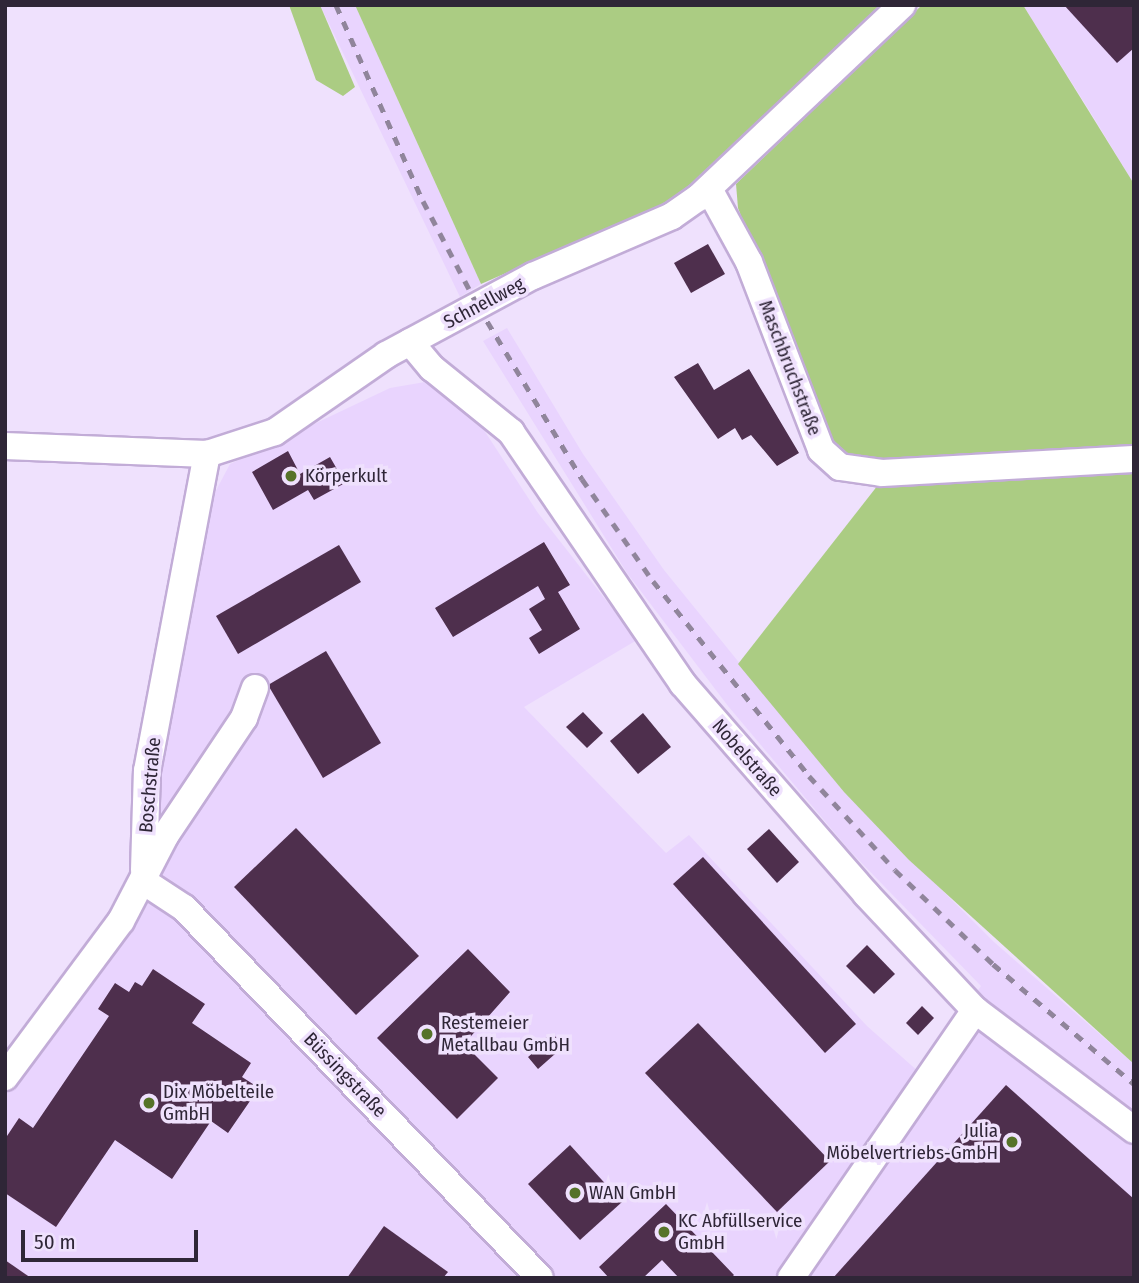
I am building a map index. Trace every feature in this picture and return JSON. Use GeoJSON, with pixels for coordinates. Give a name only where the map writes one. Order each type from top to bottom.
{"type":"FeatureCollection","features":[{"type":"Feature","properties":{"kind":"street","name":"Schnellweg"},"geometry":{"type":"LineString","coordinates":[[5,446],[207,454],[275,432],[358,370],[568,259],[671,216],[709,189],[902,5]]}},
{"type":"Feature","properties":{"kind":"street","name":"Maschbruchstraße"},"geometry":{"type":"LineString","coordinates":[[709,189],[749,262],[821,450],[840,467],[882,473],[1134,459]]}},
{"type":"Feature","properties":{"kind":"street","name":"Nobelstraße"},"geometry":{"type":"LineString","coordinates":[[410,342],[432,368],[511,432],[683,684],[975,1010],[1134,1129]]}},
{"type":"Feature","properties":{"kind":"street","name":"Boschstraße"},"geometry":{"type":"LineString","coordinates":[[5,1077],[121,921],[143,881],[148,771],[207,454]]}},
{"type":"Feature","properties":{"kind":"street"},"geometry":{"type":"LineString","coordinates":[[143,881],[165,836],[244,718],[255,688]]}},
{"type":"Feature","properties":{"kind":"street","name":"Büssingstraße"},"geometry":{"type":"LineString","coordinates":[[143,881],[184,908],[540,1278]]}},
{"type":"Feature","properties":{"kind":"street"},"geometry":{"type":"LineString","coordinates":[[790,1278],[975,1010]]}},
{"type":"Feature","properties":{"kind":"shaded area"},"geometry":{"type":"Polygon","coordinates":[[[320,5],[355,5],[481,284],[460,297],[320,5]]]}},
{"type":"Feature","properties":{"kind":"shaded area"},"geometry":{"type":"Polygon","coordinates":[[[1023,5],[1134,5],[1134,184],[1094,118],[1023,5]]]}},
{"type":"Feature","properties":{"kind":"shaded area"},"geometry":{"type":"Polygon","coordinates":[[[507,328],[583,454],[664,570],[844,792],[994,942],[1134,1064],[1134,1278],[5,1278],[5,1079],[121,922],[211,500],[230,464],[390,388],[425,382],[465,401],[538,513],[637,640],[524,707],[666,853],[689,835],[867,1026],[920,1073],[981,986],[850,851],[728,706],[627,573],[483,341],[507,328]]]}},
{"type":"Feature","properties":{"kind":"green space"},"geometry":{"type":"Polygon","coordinates":[[[289,5],[320,5],[355,87],[343,96],[316,80],[289,5]]]}},
{"type":"Feature","properties":{"kind":"green space"},"geometry":{"type":"Polygon","coordinates":[[[355,5],[886,5],[691,192],[481,284],[355,5]]]}},
{"type":"Feature","properties":{"kind":"green space"},"geometry":{"type":"Polygon","coordinates":[[[922,5],[1023,5],[1134,184],[1134,451],[880,464],[842,455],[824,432],[738,208],[736,184],[922,5]]]}},
{"type":"Feature","properties":{"kind":"green space"},"geometry":{"type":"Polygon","coordinates":[[[1134,466],[1134,1064],[909,860],[844,792],[738,664],[878,485],[1134,466]]]}},
{"type":"Feature","properties":{"kind":"building"},"geometry":{"type":"Polygon","coordinates":[[[1064,5],[1134,5],[1134,48],[1117,63],[1064,5]]]}},
{"type":"Feature","properties":{"kind":"building"},"geometry":{"type":"Polygon","coordinates":[[[708,244],[725,274],[691,293],[674,263],[708,244]]]}},
{"type":"Feature","properties":{"kind":"building"},"geometry":{"type":"Polygon","coordinates":[[[698,363],[714,390],[749,369],[799,453],[777,466],[751,435],[742,440],[735,428],[718,439],[674,377],[698,363]]]}},
{"type":"Feature","properties":{"kind":"building"},"geometry":{"type":"Polygon","coordinates":[[[288,451],[300,474],[330,457],[345,483],[314,500],[308,490],[273,510],[252,472],[288,451]]]}},
{"type":"Feature","properties":{"kind":"building"},"geometry":{"type":"Polygon","coordinates":[[[544,542],[570,585],[558,592],[580,629],[539,654],[529,638],[542,630],[529,609],[545,599],[538,586],[453,637],[435,608],[544,542]]]}},
{"type":"Feature","properties":{"kind":"building"},"geometry":{"type":"Polygon","coordinates":[[[339,545],[361,582],[238,654],[216,616],[339,545]]]}},
{"type":"Feature","properties":{"kind":"building"},"geometry":{"type":"Polygon","coordinates":[[[326,651],[381,743],[323,778],[268,685],[326,651]]]}},
{"type":"Feature","properties":{"kind":"building"},"geometry":{"type":"Polygon","coordinates":[[[583,712],[603,733],[587,748],[566,727],[583,712]]]}},
{"type":"Feature","properties":{"kind":"building"},"geometry":{"type":"Polygon","coordinates":[[[643,713],[671,747],[638,774],[610,741],[643,713]]]}},
{"type":"Feature","properties":{"kind":"building"},"geometry":{"type":"Polygon","coordinates":[[[296,828],[419,956],[356,1015],[234,887],[296,828]]]}},
{"type":"Feature","properties":{"kind":"building"},"geometry":{"type":"Polygon","coordinates":[[[769,829],[799,862],[777,883],[747,849],[769,829]]]}},
{"type":"Feature","properties":{"kind":"building"},"geometry":{"type":"Polygon","coordinates":[[[703,857],[856,1024],[825,1053],[673,884],[703,857]]]}},
{"type":"Feature","properties":{"kind":"building"},"geometry":{"type":"Polygon","coordinates":[[[867,945],[895,974],[874,994],[846,966],[867,945]]]}},
{"type":"Feature","properties":{"kind":"building","name":"Restemeier Metallbau GmbH"},"geometry":{"type":"Polygon","coordinates":[[[468,949],[510,992],[464,1044],[498,1078],[457,1119],[377,1038],[468,949]]]}},
{"type":"Feature","properties":{"kind":"building","name":"Dix Möbelteile GmbH"},"geometry":{"type":"Polygon","coordinates":[[[153,969],[205,1004],[192,1023],[251,1063],[242,1077],[259,1088],[228,1133],[211,1121],[172,1179],[115,1140],[56,1227],[5,1193],[5,1139],[19,1118],[33,1128],[109,1016],[98,1009],[115,983],[129,992],[135,982],[142,986],[153,969]]]}},
{"type":"Feature","properties":{"kind":"building"},"geometry":{"type":"Polygon","coordinates":[[[922,1006],[934,1018],[918,1035],[906,1023],[922,1006]]]}},
{"type":"Feature","properties":{"kind":"building"},"geometry":{"type":"Polygon","coordinates":[[[698,1023],[830,1161],[777,1212],[645,1073],[698,1023]]]}},
{"type":"Feature","properties":{"kind":"building"},"geometry":{"type":"Polygon","coordinates":[[[553,1034],[564,1046],[538,1069],[528,1057],[534,1052],[529,1047],[553,1034]]]}},
{"type":"Feature","properties":{"kind":"building","name":"Julia Möbelvertriebs-GmbH"},"geometry":{"type":"Polygon","coordinates":[[[1006,1085],[1134,1199],[1134,1278],[833,1278],[1006,1085]]]}},
{"type":"Feature","properties":{"kind":"building","name":"WAN GmbH"},"geometry":{"type":"Polygon","coordinates":[[[570,1145],[622,1202],[580,1240],[528,1184],[570,1145]]]}},
{"type":"Feature","properties":{"kind":"building","name":"KC Abfüllservice GmbH"},"geometry":{"type":"Polygon","coordinates":[[[666,1204],[734,1275],[731,1278],[679,1278],[662,1260],[643,1278],[609,1278],[599,1267],[666,1204]]]}},
{"type":"Feature","properties":{"kind":"building"},"geometry":{"type":"Polygon","coordinates":[[[384,1226],[448,1272],[443,1278],[347,1278],[384,1226]]]}},
{"type":"Feature","properties":{"kind":"building"},"geometry":{"type":"Polygon","coordinates":[[[5,1260],[31,1278],[5,1278],[5,1260]]]}},
{"type":"Feature","properties":{"kind":"railway"},"geometry":{"type":"LineString","coordinates":[[336,5],[423,201],[478,306],[582,479],[653,581],[809,776],[895,870],[993,964],[1134,1084]]}},
{"type":"Feature","properties":{"kind":"place","name":"Körperkult"},"geometry":{"type":"Point","coordinates":[291,476]}},
{"type":"Feature","properties":{"kind":"place","name":"Restemeier Metallbau GmbH"},"geometry":{"type":"Point","coordinates":[427,1034]}},
{"type":"Feature","properties":{"kind":"place","name":"Dix Möbelteile GmbH"},"geometry":{"type":"Point","coordinates":[149,1103]}},
{"type":"Feature","properties":{"kind":"place","name":"Julia Möbelvertriebs-GmbH"},"geometry":{"type":"Point","coordinates":[1012,1142]}},
{"type":"Feature","properties":{"kind":"place","name":"WAN GmbH"},"geometry":{"type":"Point","coordinates":[575,1193]}},
{"type":"Feature","properties":{"kind":"place","name":"KC Abfüllservice GmbH"},"geometry":{"type":"Point","coordinates":[664,1232]}}]}
